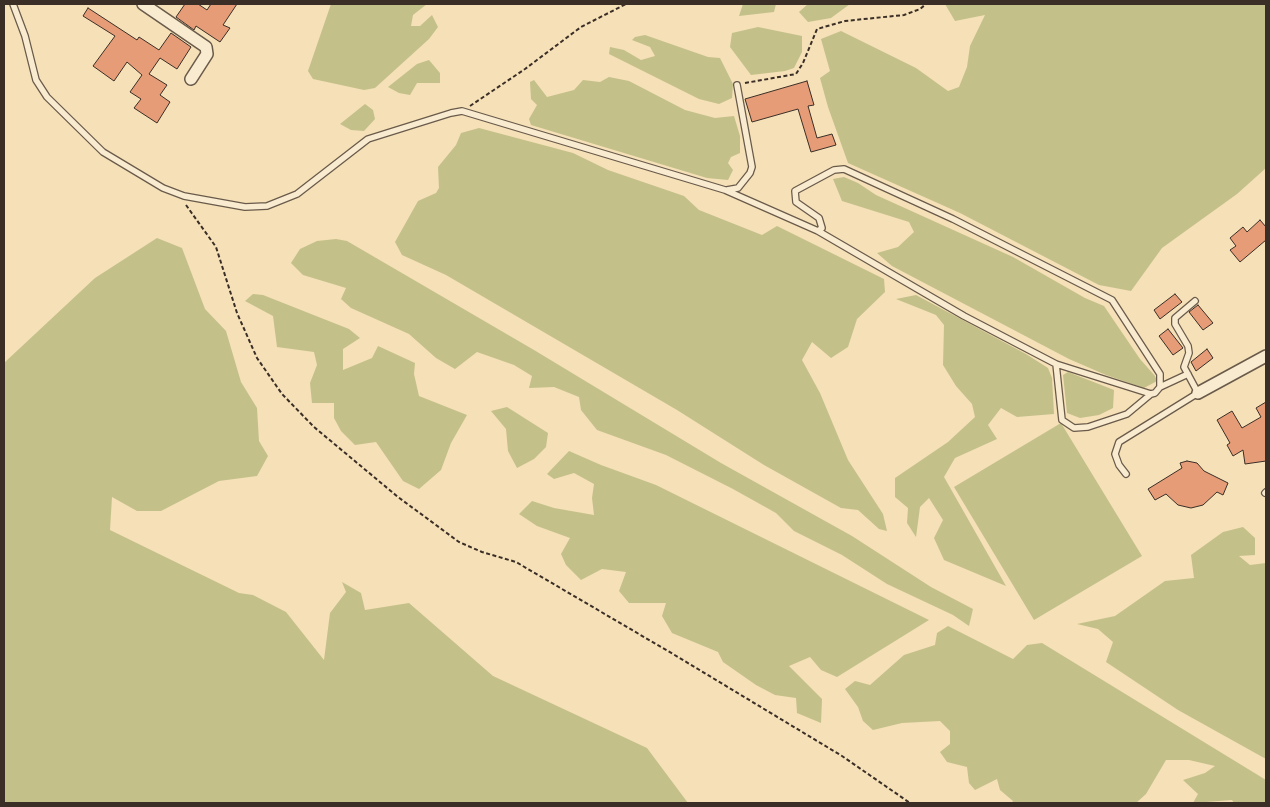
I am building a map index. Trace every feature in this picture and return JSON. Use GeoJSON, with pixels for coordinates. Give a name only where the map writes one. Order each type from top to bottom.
{"type":"FeatureCollection","features":[{"type":"Feature","properties":{"kind":"street"},"geometry":{"type":"LineString","coordinates":[[143,4],[206,47],[207,54],[191,78]]}},
{"type":"Feature","properties":{"kind":"street"},"geometry":{"type":"LineString","coordinates":[[1198,393],[1266,356]]}},
{"type":"Feature","properties":{"kind":"lane"},"geometry":{"type":"LineString","coordinates":[[13,4],[25,36],[36,80],[47,97],[103,152],[163,188],[181,195],[245,207],[267,206],[297,194],[368,139],[442,115],[462,111],[725,190],[818,231],[955,312],[1056,364],[1151,394]]}},
{"type":"Feature","properties":{"kind":"lane"},"geometry":{"type":"LineString","coordinates":[[725,190],[738,188],[750,173],[752,167],[737,85]]}},
{"type":"Feature","properties":{"kind":"lane"},"geometry":{"type":"LineString","coordinates":[[818,231],[822,228],[819,218],[796,202],[795,191],[834,170],[844,169],[962,224],[1112,300],[1160,374],[1160,387]]}},
{"type":"Feature","properties":{"kind":"lane"},"geometry":{"type":"LineString","coordinates":[[1126,474],[1119,466],[1115,454],[1119,442],[1198,393],[1184,367],[1189,353],[1188,346],[1175,324],[1176,318],[1195,301]]}},
{"type":"Feature","properties":{"kind":"lane"},"geometry":{"type":"LineString","coordinates":[[1056,364],[1062,420],[1074,428],[1088,427],[1127,414],[1160,387],[1188,374]]}},
{"type":"Feature","properties":{"kind":"path"},"geometry":{"type":"LineString","coordinates":[[462,111],[525,69],[581,27],[626,4]]}},
{"type":"Feature","properties":{"kind":"path"},"geometry":{"type":"LineString","coordinates":[[737,85],[796,74],[818,29],[845,21],[904,15],[920,9],[926,4]]}},
{"type":"Feature","properties":{"kind":"path"},"geometry":{"type":"LineString","coordinates":[[181,195],[216,247],[237,313],[257,358],[282,394],[314,426],[398,498],[458,542],[482,552],[516,562],[842,756],[910,803]]}},
{"type":"Feature","properties":{"kind":"shaded area"},"geometry":{"type":"Polygon","coordinates":[[[331,4],[427,4],[413,15],[411,26],[420,26],[432,15],[438,27],[429,39],[375,88],[364,90],[313,79],[308,71],[331,4]]]}},
{"type":"Feature","properties":{"kind":"shaded area"},"geometry":{"type":"Polygon","coordinates":[[[743,4],[776,4],[774,12],[739,16],[743,4]]]}},
{"type":"Feature","properties":{"kind":"shaded area"},"geometry":{"type":"Polygon","coordinates":[[[808,4],[850,4],[831,18],[808,22],[799,12],[808,4]]]}},
{"type":"Feature","properties":{"kind":"shaded area"},"geometry":{"type":"Polygon","coordinates":[[[945,4],[1266,4],[1266,168],[1237,194],[1162,248],[1131,291],[1099,285],[960,213],[848,163],[820,78],[830,71],[821,39],[841,31],[916,68],[948,91],[959,87],[967,67],[970,46],[985,15],[955,21],[945,4]]]}},
{"type":"Feature","properties":{"kind":"shaded area"},"geometry":{"type":"Polygon","coordinates":[[[758,27],[802,36],[802,52],[794,68],[785,71],[751,75],[730,47],[732,33],[758,27]]]}},
{"type":"Feature","properties":{"kind":"shaded area"},"geometry":{"type":"Polygon","coordinates":[[[645,35],[708,57],[720,58],[733,84],[732,98],[719,104],[699,99],[609,54],[610,47],[624,50],[641,60],[655,56],[650,47],[632,40],[635,37],[645,35]]]}},
{"type":"Feature","properties":{"kind":"shaded area"},"geometry":{"type":"Polygon","coordinates":[[[429,60],[440,73],[440,83],[417,83],[410,95],[399,93],[388,87],[417,64],[429,60]]]}},
{"type":"Feature","properties":{"kind":"shaded area"},"geometry":{"type":"Polygon","coordinates":[[[609,77],[629,81],[685,110],[715,118],[734,116],[740,136],[740,153],[731,157],[728,163],[733,170],[728,180],[707,178],[531,125],[529,119],[537,105],[531,99],[530,82],[534,80],[547,97],[574,90],[583,80],[600,82],[609,77]]]}},
{"type":"Feature","properties":{"kind":"shaded area"},"geometry":{"type":"Polygon","coordinates":[[[365,104],[373,110],[375,119],[364,131],[351,130],[340,124],[365,104]]]}},
{"type":"Feature","properties":{"kind":"shaded area"},"geometry":{"type":"Polygon","coordinates":[[[479,128],[573,153],[608,170],[684,196],[699,210],[762,235],[777,226],[884,279],[885,292],[857,319],[848,347],[831,358],[812,342],[802,360],[820,393],[848,460],[883,514],[887,531],[879,529],[858,510],[841,508],[764,465],[677,410],[446,275],[402,255],[395,242],[418,201],[436,193],[439,188],[438,167],[456,145],[461,133],[479,128]]]}},
{"type":"Feature","properties":{"kind":"shaded area"},"geometry":{"type":"Polygon","coordinates":[[[844,177],[858,183],[876,195],[1013,257],[1085,298],[1104,306],[1157,381],[1144,388],[1106,375],[1069,359],[892,266],[877,253],[898,247],[914,232],[909,222],[842,201],[833,179],[844,177]]]}},
{"type":"Feature","properties":{"kind":"shaded area"},"geometry":{"type":"Polygon","coordinates":[[[157,238],[182,248],[205,309],[226,331],[241,382],[257,408],[259,441],[268,456],[257,476],[219,481],[161,511],[137,511],[112,497],[110,530],[239,593],[253,595],[286,612],[324,660],[330,613],[346,592],[342,582],[361,593],[365,610],[409,603],[493,676],[647,748],[688,803],[4,803],[4,363],[95,278],[157,238]]]}},
{"type":"Feature","properties":{"kind":"shaded area"},"geometry":{"type":"Polygon","coordinates":[[[336,239],[347,241],[534,350],[721,463],[852,536],[931,587],[973,609],[969,626],[953,615],[887,584],[842,555],[794,531],[776,513],[733,489],[666,455],[597,430],[581,410],[579,397],[554,387],[529,388],[532,376],[514,365],[477,352],[455,369],[436,358],[409,334],[351,308],[341,299],[346,288],[303,275],[291,263],[300,249],[317,241],[336,239]]]}},
{"type":"Feature","properties":{"kind":"shaded area"},"geometry":{"type":"Polygon","coordinates":[[[253,294],[263,295],[349,329],[360,338],[343,349],[343,370],[372,358],[378,346],[415,363],[414,374],[419,396],[467,415],[451,443],[441,470],[419,489],[403,481],[376,442],[355,445],[341,431],[334,418],[334,403],[312,403],[310,383],[317,365],[314,352],[277,347],[273,316],[245,301],[253,294]]]}},
{"type":"Feature","properties":{"kind":"shaded area"},"geometry":{"type":"Polygon","coordinates":[[[916,295],[1026,354],[1048,368],[1052,378],[1054,414],[1017,417],[1001,408],[988,425],[997,439],[955,458],[944,477],[1006,586],[944,560],[934,538],[943,520],[929,498],[920,507],[916,537],[907,523],[908,508],[895,497],[895,478],[948,442],[975,417],[972,404],[956,386],[943,365],[944,325],[936,315],[896,299],[916,295]]]}},
{"type":"Feature","properties":{"kind":"shaded area"},"geometry":{"type":"Polygon","coordinates":[[[1068,372],[1114,390],[1113,408],[1099,415],[1080,418],[1067,413],[1063,375],[1068,372]]]}},
{"type":"Feature","properties":{"kind":"shaded area"},"geometry":{"type":"Polygon","coordinates":[[[507,407],[548,433],[546,447],[534,459],[517,468],[508,451],[506,429],[491,411],[507,407]]]}},
{"type":"Feature","properties":{"kind":"shaded area"},"geometry":{"type":"Polygon","coordinates":[[[1061,423],[1142,556],[1034,620],[954,487],[1061,423]]]}},
{"type":"Feature","properties":{"kind":"shaded area"},"geometry":{"type":"Polygon","coordinates":[[[569,451],[656,485],[929,620],[837,677],[821,670],[810,657],[789,666],[822,699],[821,723],[797,713],[796,698],[775,695],[756,685],[723,662],[718,652],[672,633],[662,616],[666,603],[629,603],[619,591],[626,572],[602,569],[581,580],[566,565],[561,554],[570,538],[537,526],[519,514],[532,501],[554,508],[594,515],[592,498],[594,484],[574,473],[554,479],[547,474],[569,451]]]}},
{"type":"Feature","properties":{"kind":"shaded area"},"geometry":{"type":"Polygon","coordinates":[[[1243,527],[1255,538],[1255,555],[1239,556],[1250,565],[1266,563],[1266,759],[1178,710],[1106,662],[1113,642],[1098,629],[1077,624],[1115,616],[1165,581],[1194,578],[1191,555],[1223,532],[1243,527]]]}},
{"type":"Feature","properties":{"kind":"shaded area"},"geometry":{"type":"Polygon","coordinates":[[[948,626],[1013,659],[1027,645],[1042,643],[1266,780],[1266,803],[1234,803],[1232,800],[1193,803],[1198,794],[1183,780],[1205,773],[1215,766],[1189,760],[1166,760],[1146,794],[1136,803],[1012,803],[1013,801],[1000,790],[997,779],[975,790],[969,783],[967,767],[947,762],[940,752],[950,744],[950,731],[940,721],[902,723],[873,730],[863,721],[858,707],[845,689],[855,681],[870,685],[904,655],[935,645],[937,633],[948,626]]]}},
{"type":"Feature","properties":{"kind":"building"},"geometry":{"type":"Polygon","coordinates":[[[185,4],[198,4],[207,10],[211,4],[237,4],[223,25],[230,28],[220,42],[196,26],[194,30],[176,17],[185,4]]]}},
{"type":"Feature","properties":{"kind":"building"},"geometry":{"type":"Polygon","coordinates":[[[88,8],[137,40],[139,37],[159,50],[171,33],[191,47],[177,69],[160,58],[149,74],[167,85],[160,95],[170,102],[157,123],[134,108],[141,99],[130,92],[142,75],[127,62],[114,81],[93,66],[115,36],[83,16],[88,8]]]}},
{"type":"Feature","properties":{"kind":"building"},"geometry":{"type":"Polygon","coordinates":[[[807,81],[814,105],[808,106],[817,138],[832,134],[836,145],[811,152],[798,109],[752,122],[745,99],[807,81]]]}},
{"type":"Feature","properties":{"kind":"building"},"geometry":{"type":"Polygon","coordinates":[[[1260,220],[1266,227],[1266,240],[1240,262],[1230,250],[1236,246],[1230,238],[1243,227],[1247,232],[1260,220]]]}},
{"type":"Feature","properties":{"kind":"building"},"geometry":{"type":"Polygon","coordinates":[[[1175,294],[1182,302],[1160,319],[1154,310],[1175,294]]]}},
{"type":"Feature","properties":{"kind":"building"},"geometry":{"type":"Polygon","coordinates":[[[1198,305],[1213,323],[1203,330],[1189,312],[1198,305]]]}},
{"type":"Feature","properties":{"kind":"building"},"geometry":{"type":"Polygon","coordinates":[[[1168,329],[1183,348],[1173,355],[1159,336],[1168,329]]]}},
{"type":"Feature","properties":{"kind":"building"},"geometry":{"type":"Polygon","coordinates":[[[1207,349],[1213,358],[1196,371],[1191,362],[1207,349]]]}},
{"type":"Feature","properties":{"kind":"building"},"geometry":{"type":"Polygon","coordinates":[[[1266,402],[1266,461],[1245,464],[1243,450],[1233,456],[1227,445],[1230,443],[1217,420],[1232,411],[1242,428],[1261,417],[1256,408],[1266,402]]]}},
{"type":"Feature","properties":{"kind":"building"},"geometry":{"type":"Polygon","coordinates":[[[1187,461],[1197,463],[1204,471],[1228,483],[1223,495],[1217,492],[1203,505],[1191,508],[1178,505],[1166,494],[1155,500],[1148,489],[1182,468],[1180,463],[1187,461]]]}}]}
